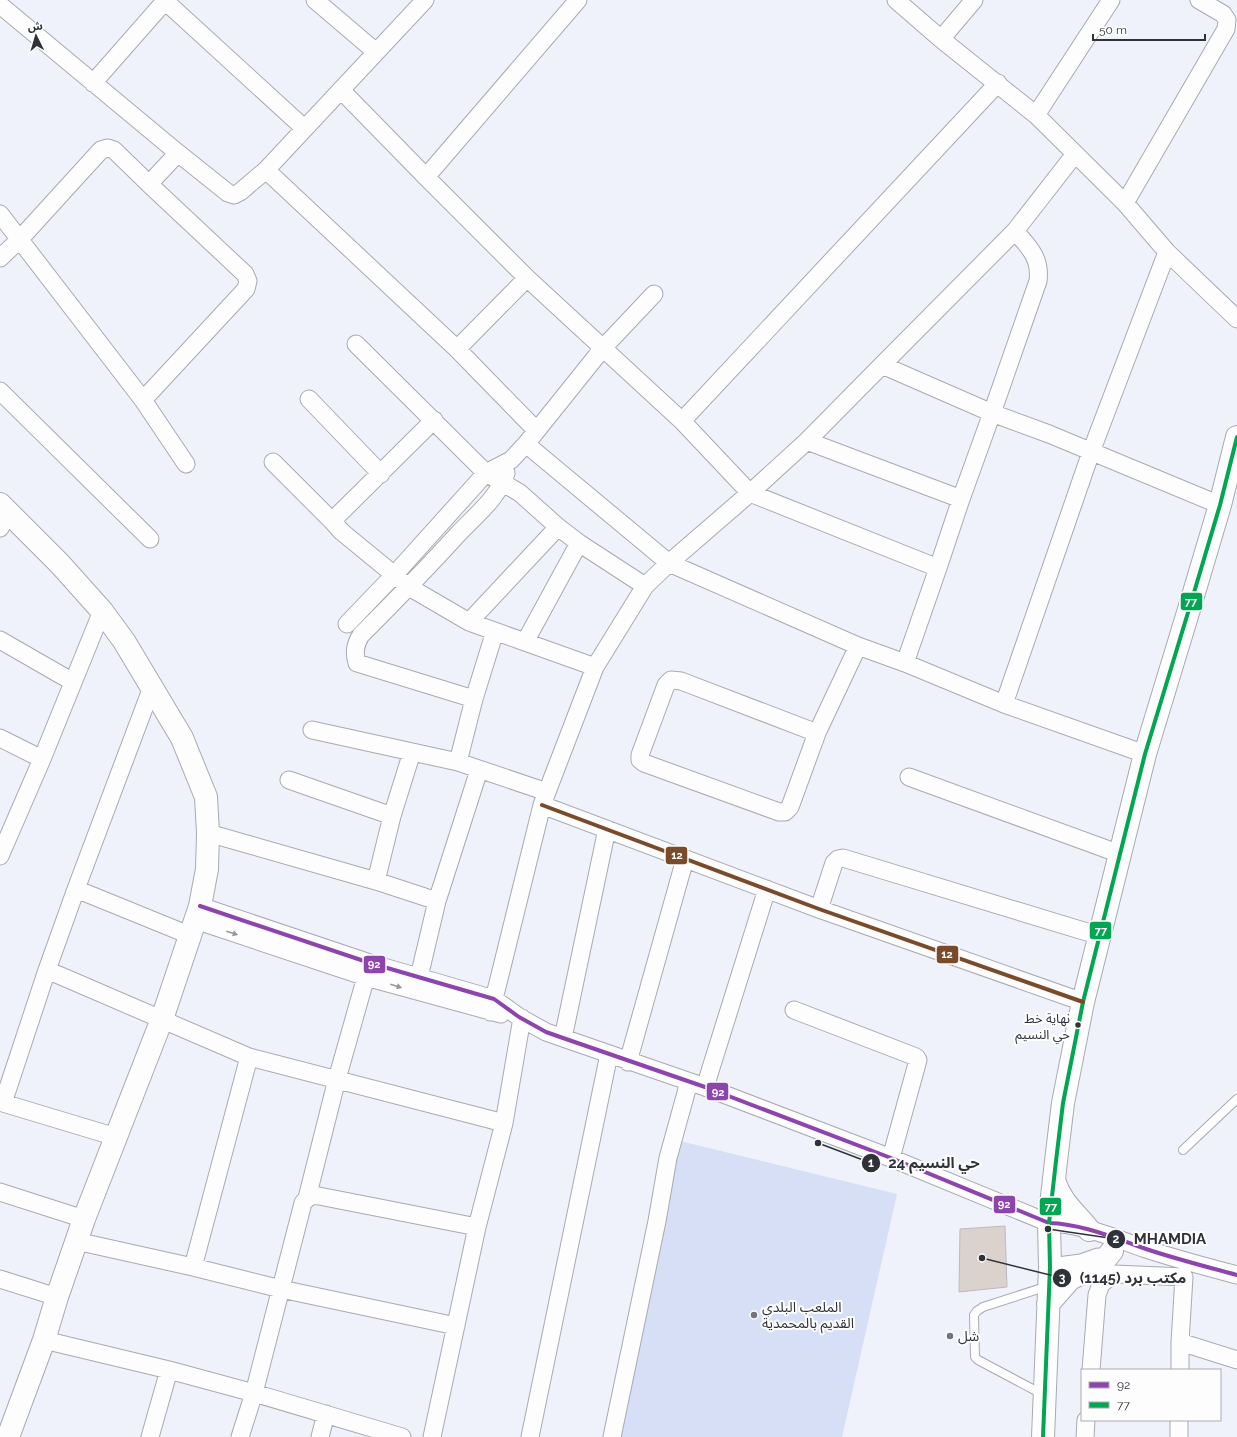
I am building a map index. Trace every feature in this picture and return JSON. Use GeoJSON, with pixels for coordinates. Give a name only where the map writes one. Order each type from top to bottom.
{"type":"FeatureCollection","features":[{"type":"Feature","properties":{"kind":"main road"},"geometry":{"type":"LineString","coordinates":[[1043,1437],[1050,1223],[1063,1103],[1083,1002],[1145,754],[1220,505],[1237,437]]}},
{"type":"Feature","properties":{"kind":"main road"},"geometry":{"type":"LineString","coordinates":[[3,515],[60,564],[102,611],[124,641],[182,738],[206,797],[208,833],[207,869],[195,920],[162,1019],[84,1218],[44,1340],[8,1437]]}},
{"type":"Feature","properties":{"kind":"main road"},"geometry":{"type":"LineString","coordinates":[[1054,1180],[1058,1192],[1065,1204],[1089,1230]]}},
{"type":"Feature","properties":{"kind":"main road"},"geometry":{"type":"LineString","coordinates":[[1049,1286],[1070,1279],[1103,1262],[1119,1246]]}},
{"type":"Feature","properties":{"kind":"street"},"geometry":{"type":"LineString","coordinates":[[93,83],[165,0],[304,128]]}},
{"type":"Feature","properties":{"kind":"street"},"geometry":{"type":"LineString","coordinates":[[315,0],[376,52]]}},
{"type":"Feature","properties":{"kind":"street"},"geometry":{"type":"LineString","coordinates":[[0,5],[178,153],[228,193],[234,195],[240,192],[266,170],[425,0]]}},
{"type":"Feature","properties":{"kind":"street"},"geometry":{"type":"LineString","coordinates":[[426,177],[578,0]]}},
{"type":"Feature","properties":{"kind":"street"},"geometry":{"type":"LineString","coordinates":[[896,0],[942,40],[1036,114],[1125,203],[1167,252],[1237,319]]}},
{"type":"Feature","properties":{"kind":"street"},"geometry":{"type":"LineString","coordinates":[[942,40],[974,0]]}},
{"type":"Feature","properties":{"kind":"street"},"geometry":{"type":"LineString","coordinates":[[1036,114],[1111,0]]}},
{"type":"Feature","properties":{"kind":"street"},"geometry":{"type":"LineString","coordinates":[[1125,203],[1226,29],[1227,20],[1222,14],[1199,0]]}},
{"type":"Feature","properties":{"kind":"street"},"geometry":{"type":"LineString","coordinates":[[682,421],[998,83]]}},
{"type":"Feature","properties":{"kind":"street"},"geometry":{"type":"LineString","coordinates":[[341,90],[527,278],[682,421],[750,493],[938,568]]}},
{"type":"Feature","properties":{"kind":"street"},"geometry":{"type":"LineString","coordinates":[[0,258],[19,240],[101,150],[108,148],[114,150],[245,274],[248,281],[246,289],[143,400]]}},
{"type":"Feature","properties":{"kind":"street"},"geometry":{"type":"LineString","coordinates":[[149,184],[178,153]]}},
{"type":"Feature","properties":{"kind":"street"},"geometry":{"type":"LineString","coordinates":[[492,1005],[545,798],[595,667],[645,586],[807,441],[1015,231],[1075,154]]}},
{"type":"Feature","properties":{"kind":"street"},"geometry":{"type":"LineString","coordinates":[[266,170],[457,349],[531,437],[669,563],[858,646],[905,663],[1004,704],[1145,754]]}},
{"type":"Feature","properties":{"kind":"street"},"geometry":{"type":"LineString","coordinates":[[0,214],[143,400],[186,464]]}},
{"type":"Feature","properties":{"kind":"street"},"geometry":{"type":"LineString","coordinates":[[905,663],[1038,281],[1039,270],[1031,250],[1015,231]]}},
{"type":"Feature","properties":{"kind":"street"},"geometry":{"type":"LineString","coordinates":[[1004,704],[1091,452],[1167,252]]}},
{"type":"Feature","properties":{"kind":"street"},"geometry":{"type":"LineString","coordinates":[[457,349],[527,278]]}},
{"type":"Feature","properties":{"kind":"street"},"geometry":{"type":"LineString","coordinates":[[347,624],[486,473],[511,460],[603,348],[654,294]]}},
{"type":"Feature","properties":{"kind":"street"},"geometry":{"type":"LineString","coordinates":[[356,344],[486,473],[520,493],[579,543],[645,586]]}},
{"type":"Feature","properties":{"kind":"street"},"geometry":{"type":"LineString","coordinates":[[882,365],[992,413],[1049,434],[1220,505]]}},
{"type":"Feature","properties":{"kind":"street"},"geometry":{"type":"LineString","coordinates":[[0,391],[150,540]]}},
{"type":"Feature","properties":{"kind":"street"},"geometry":{"type":"LineString","coordinates":[[309,399],[381,474]]}},
{"type":"Feature","properties":{"kind":"street"},"geometry":{"type":"LineString","coordinates":[[332,521],[434,420]]}},
{"type":"Feature","properties":{"kind":"street"},"geometry":{"type":"LineString","coordinates":[[807,441],[961,499]]}},
{"type":"Feature","properties":{"kind":"street"},"geometry":{"type":"LineString","coordinates":[[474,699],[357,663],[355,654],[356,643],[361,635],[409,587],[486,505],[503,484],[511,460]]}},
{"type":"Feature","properties":{"kind":"street"},"geometry":{"type":"LineString","coordinates":[[272,462],[342,532],[409,587],[469,622],[595,667]]}},
{"type":"Feature","properties":{"kind":"street"},"geometry":{"type":"LineString","coordinates":[[469,622],[558,526]]}},
{"type":"Feature","properties":{"kind":"street"},"geometry":{"type":"LineString","coordinates":[[525,642],[579,543]]}},
{"type":"Feature","properties":{"kind":"street"},"geometry":{"type":"LineString","coordinates":[[0,856],[42,759],[102,611]]}},
{"type":"Feature","properties":{"kind":"street"},"geometry":{"type":"LineString","coordinates":[[458,762],[474,699],[495,631]]}},
{"type":"Feature","properties":{"kind":"street"},"geometry":{"type":"LineString","coordinates":[[0,640],[73,682]]}},
{"type":"Feature","properties":{"kind":"street"},"geometry":{"type":"LineString","coordinates":[[817,733],[682,680],[671,680],[666,685],[640,755],[640,760],[644,763],[779,812],[785,812],[790,807],[817,733],[858,646]]}},
{"type":"Feature","properties":{"kind":"street"},"geometry":{"type":"LineString","coordinates":[[116,1137],[1,1105],[76,889],[152,687]]}},
{"type":"Feature","properties":{"kind":"street"},"geometry":{"type":"LineString","coordinates":[[312,730],[458,762],[545,798],[607,829],[819,909],[1083,1002]]}},
{"type":"Feature","properties":{"kind":"street"},"geometry":{"type":"LineString","coordinates":[[0,738],[42,759]]}},
{"type":"Feature","properties":{"kind":"street"},"geometry":{"type":"LineString","coordinates":[[376,881],[392,816],[412,752]]}},
{"type":"Feature","properties":{"kind":"street"},"geometry":{"type":"LineString","coordinates":[[419,977],[438,902],[479,770]]}},
{"type":"Feature","properties":{"kind":"street"},"geometry":{"type":"LineString","coordinates":[[909,777],[1120,854]]}},
{"type":"Feature","properties":{"kind":"street"},"geometry":{"type":"LineString","coordinates":[[289,780],[392,816]]}},
{"type":"Feature","properties":{"kind":"street"},"geometry":{"type":"LineString","coordinates":[[563,1038],[607,829]]}},
{"type":"Feature","properties":{"kind":"street"},"geometry":{"type":"LineString","coordinates":[[208,833],[376,881],[438,902]]}},
{"type":"Feature","properties":{"kind":"street"},"geometry":{"type":"LineString","coordinates":[[628,1062],[685,858]]}},
{"type":"Feature","properties":{"kind":"street"},"geometry":{"type":"LineString","coordinates":[[819,909],[834,863],[838,859],[843,858],[1100,936]]}},
{"type":"Feature","properties":{"kind":"street"},"geometry":{"type":"LineString","coordinates":[[76,889],[195,920],[492,1005]]}},
{"type":"Feature","properties":{"kind":"street"},"geometry":{"type":"LineString","coordinates":[[612,1437],[657,1221],[668,1158],[697,1085],[767,889]]}},
{"type":"Feature","properties":{"kind":"street"},"geometry":{"type":"LineString","coordinates":[[47,970],[249,1057],[504,1123]]}},
{"type":"Feature","properties":{"kind":"street"},"geometry":{"type":"LineString","coordinates":[[368,970],[419,977],[492,1005],[546,1032],[697,1085],[891,1158],[1050,1223],[1089,1230],[1119,1246],[1185,1269]]}},
{"type":"Feature","properties":{"kind":"street"},"geometry":{"type":"LineString","coordinates":[[307,1198],[337,1079],[368,970]]}},
{"type":"Feature","properties":{"kind":"street"},"geometry":{"type":"LineString","coordinates":[[794,1010],[918,1060],[891,1158]]}},
{"type":"Feature","properties":{"kind":"street"},"geometry":{"type":"LineString","coordinates":[[432,1437],[477,1227],[504,1123],[520,1018]]}},
{"type":"Feature","properties":{"kind":"street"},"geometry":{"type":"LineString","coordinates":[[530,1437],[609,1054]]}},
{"type":"Feature","properties":{"kind":"street"},"geometry":{"type":"LineString","coordinates":[[193,1266],[249,1057]]}},
{"type":"Feature","properties":{"kind":"street"},"geometry":{"type":"LineString","coordinates":[[0,1192],[84,1218]]}},
{"type":"Feature","properties":{"kind":"street"},"geometry":{"type":"LineString","coordinates":[[240,1437],[254,1393],[303,1203],[307,1198],[312,1195],[319,1196],[477,1227]]}},
{"type":"Feature","properties":{"kind":"street"},"geometry":{"type":"LineString","coordinates":[[76,1242],[193,1266],[281,1289],[456,1326]]}},
{"type":"Feature","properties":{"kind":"street"},"geometry":{"type":"LineString","coordinates":[[1049,1286],[1081,1263],[1096,1258],[1119,1246]]}},
{"type":"Feature","properties":{"kind":"street"},"geometry":{"type":"LineString","coordinates":[[1180,1369],[1180,1342],[1185,1269]]}},
{"type":"Feature","properties":{"kind":"street"},"geometry":{"type":"LineString","coordinates":[[1091,1369],[1097,1296],[1101,1284],[1114,1274],[1185,1269],[1237,1275]]}},
{"type":"Feature","properties":{"kind":"street"},"geometry":{"type":"LineString","coordinates":[[0,1279],[57,1297]]}},
{"type":"Feature","properties":{"kind":"street"},"geometry":{"type":"LineString","coordinates":[[44,1340],[169,1370],[254,1393],[402,1437]]}},
{"type":"Feature","properties":{"kind":"street"},"geometry":{"type":"LineString","coordinates":[[1180,1342],[1237,1360]]}},
{"type":"Feature","properties":{"kind":"street"},"geometry":{"type":"LineString","coordinates":[[150,1437],[169,1370]]}},
{"type":"Feature","properties":{"kind":"street"},"geometry":{"type":"LineString","coordinates":[[320,1437],[326,1414]]}},
{"type":"Feature","properties":{"kind":"street"},"geometry":{"type":"LineString","coordinates":[[1085,1437],[1086,1421]]}},
{"type":"Feature","properties":{"kind":"street"},"geometry":{"type":"LineString","coordinates":[[1179,1421],[1179,1437]]}},
{"type":"Feature","properties":{"kind":"street"},"geometry":{"type":"LineString","coordinates":[[0,1434],[3,1437]]}},
{"type":"Feature","properties":{"kind":"lane"},"geometry":{"type":"LineString","coordinates":[[1183,1150],[1237,1099]]}},
{"type":"Feature","properties":{"kind":"lane"},"geometry":{"type":"LineString","coordinates":[[1045,1396],[975,1357],[974,1315],[977,1311],[983,1308],[1049,1286]]}},
{"type":"Feature","properties":{"kind":"shaded area","name":"الملعب البلدي القديم بالمحمدية"},"geometry":{"type":"Polygon","coordinates":[[[676,1140],[897,1194],[842,1437],[615,1437],[676,1140]]]}},
{"type":"Feature","properties":{"kind":"building"},"geometry":{"type":"Polygon","coordinates":[[[1005,1226],[1007,1287],[959,1292],[960,1229],[1005,1226]]]}},
{"type":"Feature","properties":{"kind":"transit line","name":"77"},"geometry":{"type":"LineString","coordinates":[[1043,1437],[1050,1267],[1049,1223],[1063,1103],[1083,1002],[1145,754],[1220,505],[1237,437]]}},
{"type":"Feature","properties":{"kind":"transit line","name":"12"},"geometry":{"type":"LineString","coordinates":[[542,805],[819,909],[1083,1002]]}},
{"type":"Feature","properties":{"kind":"transit line","name":"92"},"geometry":{"type":"LineString","coordinates":[[200,906],[370,963],[494,999],[519,1017],[546,1032],[705,1087],[891,1158],[1049,1223],[1086,1229],[1146,1249],[1237,1275]]}},
{"type":"Feature","properties":{"kind":"place","name":"نهاية خط حي النسيم"},"geometry":{"type":"Point","coordinates":[1078,1025]}},
{"type":"Feature","properties":{"kind":"place","name":"حي النسيم 24"},"geometry":{"type":"Point","coordinates":[818,1143]}},
{"type":"Feature","properties":{"kind":"place","name":"MHAMDIA"},"geometry":{"type":"Point","coordinates":[1048,1229]}},
{"type":"Feature","properties":{"kind":"place","name":"مكتب برد (1145)"},"geometry":{"type":"Point","coordinates":[982,1258]}},
{"type":"Feature","properties":{"kind":"place","name":"الملعب البلدي القديم بالمحمدية"},"geometry":{"type":"Point","coordinates":[754,1315]}},
{"type":"Feature","properties":{"kind":"place","name":"شل"},"geometry":{"type":"Point","coordinates":[950,1336]}}]}
